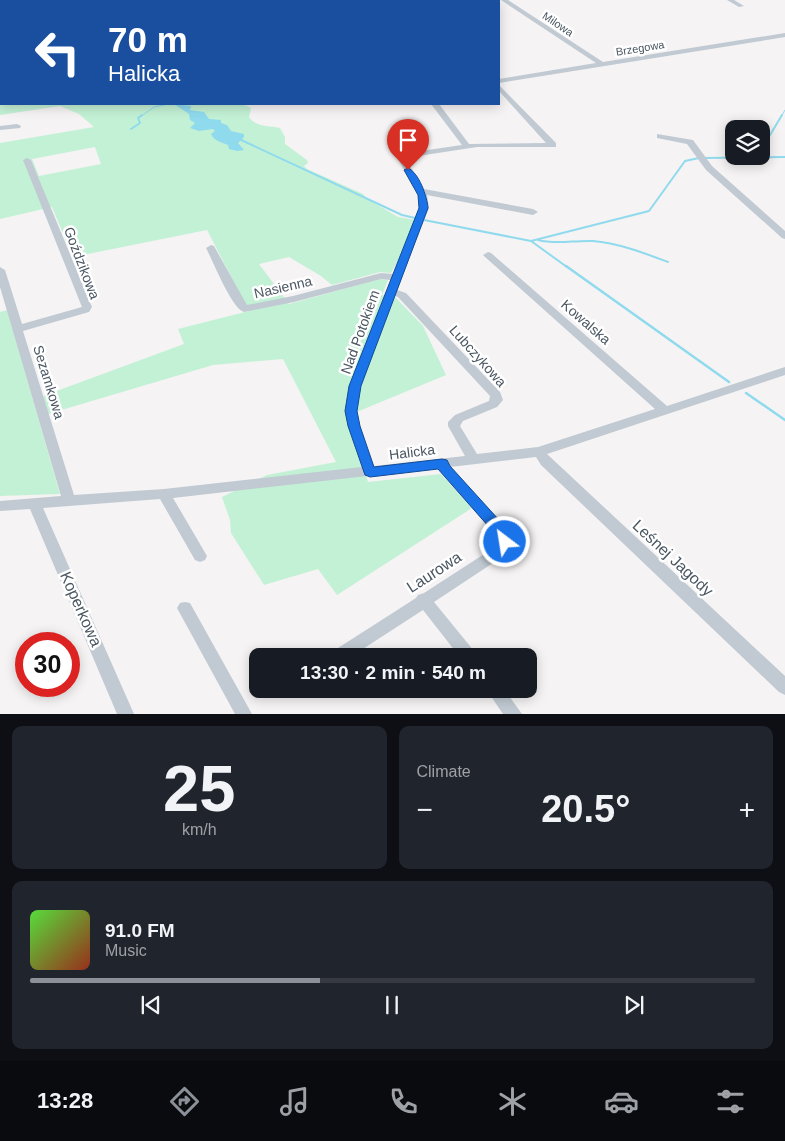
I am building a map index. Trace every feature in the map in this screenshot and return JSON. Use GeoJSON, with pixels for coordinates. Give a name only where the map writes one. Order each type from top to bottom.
{"type":"FeatureCollection","features":[{"type":"Feature","properties":{"kind":"street","name":"Milowa"},"geometry":{"type":"LineString","coordinates":[[504,0],[601,64]]}},
{"type":"Feature","properties":{"kind":"street"},"geometry":{"type":"LineString","coordinates":[[730,0],[741,6]]}},
{"type":"Feature","properties":{"kind":"street","name":"Brzegowa"},"geometry":{"type":"LineString","coordinates":[[500,80],[785,34]]}},
{"type":"Feature","properties":{"kind":"street","name":"Nad Potokiem"},"geometry":{"type":"LineString","coordinates":[[370,472],[354,426],[351,411],[355,386],[396,277],[414,239],[424,208],[421,191],[400,156],[467,146],[553,145],[500,88]]}},
{"type":"Feature","properties":{"kind":"street"},"geometry":{"type":"LineString","coordinates":[[436,105],[467,146]]}},
{"type":"Feature","properties":{"kind":"street"},"geometry":{"type":"LineString","coordinates":[[0,128],[17,126]]}},
{"type":"Feature","properties":{"kind":"street"},"geometry":{"type":"LineString","coordinates":[[662,136],[690,142],[694,145],[708,168],[785,236]]}},
{"type":"Feature","properties":{"kind":"street","name":"Goździkowa"},"geometry":{"type":"LineString","coordinates":[[17,329],[85,310],[87,307],[27,160]]}},
{"type":"Feature","properties":{"kind":"street"},"geometry":{"type":"LineString","coordinates":[[421,191],[533,212]]}},
{"type":"Feature","properties":{"kind":"street","name":"Nasienna"},"geometry":{"type":"LineString","coordinates":[[211,248],[238,302],[244,309],[294,299],[381,276],[396,277]]}},
{"type":"Feature","properties":{"kind":"street","name":"Kowalska"},"geometry":{"type":"LineString","coordinates":[[488,255],[665,410]]}},
{"type":"Feature","properties":{"kind":"street","name":"Sezamkowa"},"geometry":{"type":"LineString","coordinates":[[0,270],[69,502]]}},
{"type":"Feature","properties":{"kind":"street","name":"Lubczykowa"},"geometry":{"type":"LineString","coordinates":[[391,291],[402,295],[496,395],[497,400],[493,404],[459,418],[454,422],[454,426],[474,460]]}},
{"type":"Feature","properties":{"kind":"street","name":"Halicka"},"geometry":{"type":"LineString","coordinates":[[0,506],[164,494],[539,452],[785,371]]}},
{"type":"Feature","properties":{"kind":"street","name":"Leśnej Jagody"},"geometry":{"type":"LineString","coordinates":[[539,452],[546,462],[785,687]]}},
{"type":"Feature","properties":{"kind":"street","name":"Laurowa"},"geometry":{"type":"LineString","coordinates":[[351,648],[423,599],[500,551],[505,542],[504,534],[442,464]]}},
{"type":"Feature","properties":{"kind":"street"},"geometry":{"type":"LineString","coordinates":[[164,494],[200,556]]}},
{"type":"Feature","properties":{"kind":"street","name":"Koperkowa"},"geometry":{"type":"LineString","coordinates":[[35,504],[126,714]]}},
{"type":"Feature","properties":{"kind":"street"},"geometry":{"type":"LineString","coordinates":[[423,599],[462,648]]}},
{"type":"Feature","properties":{"kind":"street"},"geometry":{"type":"LineString","coordinates":[[185,608],[244,714]]}},
{"type":"Feature","properties":{"kind":"street"},"geometry":{"type":"LineString","coordinates":[[501,698],[514,714]]}},
{"type":"Feature","properties":{"kind":"green space"},"geometry":{"type":"Polygon","coordinates":[[[0,105],[245,105],[251,108],[249,117],[252,121],[263,126],[280,128],[285,137],[285,144],[307,160],[308,163],[304,166],[307,169],[363,194],[366,198],[398,217],[416,220],[407,244],[391,273],[380,272],[332,285],[321,276],[289,257],[259,264],[289,304],[380,279],[388,280],[382,295],[396,298],[423,326],[446,375],[347,416],[368,482],[441,474],[472,508],[337,595],[318,569],[264,585],[231,533],[230,520],[222,497],[267,475],[336,462],[283,359],[213,365],[48,414],[43,396],[184,344],[178,329],[249,311],[207,230],[73,257],[52,207],[0,219],[0,143],[94,127],[79,114],[60,106],[0,115],[0,105]],[[95,147],[32,159],[39,176],[101,164],[95,147]]]}},
{"type":"Feature","properties":{"kind":"green space"},"geometry":{"type":"Polygon","coordinates":[[[7,310],[60,494],[0,496],[0,312],[7,310]]]}},
{"type":"Feature","properties":{"kind":"water"},"geometry":{"type":"Polygon","coordinates":[[[176,105],[191,106],[190,110],[204,112],[209,119],[221,120],[221,123],[227,125],[231,131],[244,134],[244,137],[238,143],[244,150],[229,149],[228,145],[212,136],[211,134],[215,131],[213,129],[199,131],[190,128],[195,123],[190,120],[189,114],[176,105]]]}},
{"type":"Feature","properties":{"kind":"waterway"},"geometry":{"type":"LineString","coordinates":[[140,117],[154,107],[163,105]]}},
{"type":"Feature","properties":{"kind":"waterway"},"geometry":{"type":"LineString","coordinates":[[781,117],[785,110]]}},
{"type":"Feature","properties":{"kind":"waterway"},"geometry":{"type":"LineString","coordinates":[[131,129],[140,123],[138,118],[142,115]]}},
{"type":"Feature","properties":{"kind":"waterway"},"geometry":{"type":"LineString","coordinates":[[770,135],[782,115]]}},
{"type":"Feature","properties":{"kind":"waterway"},"geometry":{"type":"LineString","coordinates":[[239,139],[402,215],[415,218]]}},
{"type":"Feature","properties":{"kind":"waterway"},"geometry":{"type":"LineString","coordinates":[[704,158],[785,157]]}},
{"type":"Feature","properties":{"kind":"waterway"},"geometry":{"type":"LineString","coordinates":[[531,241],[649,211],[685,161],[699,158]]}},
{"type":"Feature","properties":{"kind":"waterway"},"geometry":{"type":"LineString","coordinates":[[424,220],[531,241]]}},
{"type":"Feature","properties":{"kind":"waterway"},"geometry":{"type":"LineString","coordinates":[[538,240],[552,242],[602,242],[631,249],[668,262]]}},
{"type":"Feature","properties":{"kind":"waterway"},"geometry":{"type":"LineString","coordinates":[[531,241],[567,267]]}},
{"type":"Feature","properties":{"kind":"waterway"},"geometry":{"type":"LineString","coordinates":[[566,266],[729,382]]}},
{"type":"Feature","properties":{"kind":"waterway"},"geometry":{"type":"LineString","coordinates":[[746,393],[785,420]]}},
{"type":"Feature","properties":{"kind":"route"},"geometry":{"type":"LineString","coordinates":[[408,170],[423,195],[424,208],[414,239],[396,277],[355,386],[351,411],[354,426],[370,472],[442,464],[504,534],[505,542]]}}]}
